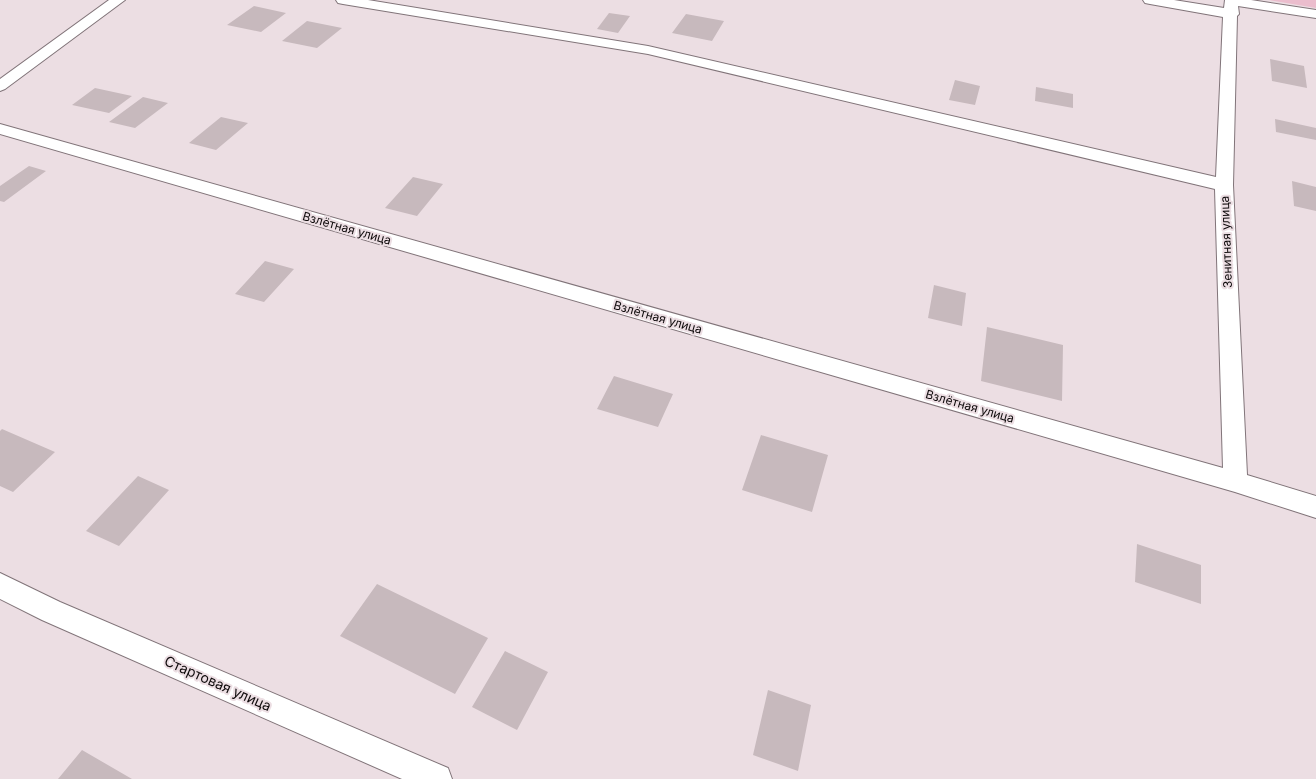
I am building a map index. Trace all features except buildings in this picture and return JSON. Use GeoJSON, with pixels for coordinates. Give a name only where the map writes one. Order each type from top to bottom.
{"type":"FeatureCollection","features":[{"type":"Feature","properties":{"kind":"street"},"geometry":{"type":"LineString","coordinates":[[0,86],[118,0]]}},
{"type":"Feature","properties":{"kind":"street"},"geometry":{"type":"LineString","coordinates":[[343,0],[648,50],[1224,185]]}},
{"type":"Feature","properties":{"kind":"street"},"geometry":{"type":"LineString","coordinates":[[1150,0],[1316,14]]}},
{"type":"Feature","properties":{"kind":"street","name":"Зенитная улица"},"geometry":{"type":"LineString","coordinates":[[1232,8],[1224,185],[1235,482]]}},
{"type":"Feature","properties":{"kind":"street","name":"Взлётная улица"},"geometry":{"type":"LineString","coordinates":[[0,129],[1235,482],[1316,507]]}},
{"type":"Feature","properties":{"kind":"street","name":"Стартовая улица"},"geometry":{"type":"LineString","coordinates":[[0,586],[59,614],[437,779]]}},
{"type":"Feature","properties":{"kind":"shaded area"},"geometry":{"type":"Polygon","coordinates":[[[1269,0],[1316,0],[1316,8],[1269,0]]]}}]}
